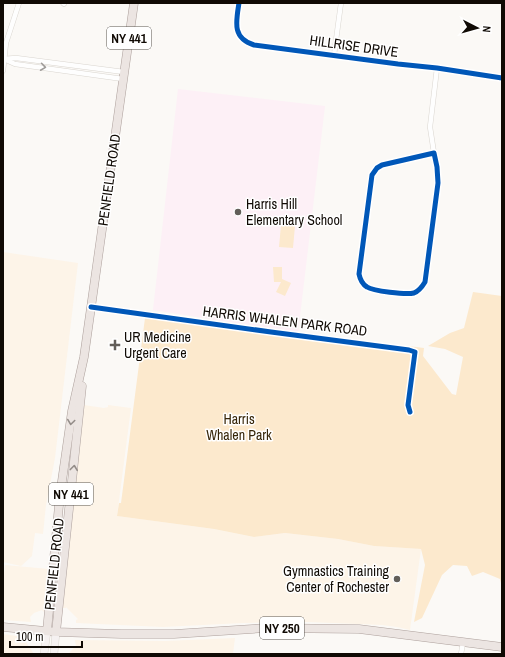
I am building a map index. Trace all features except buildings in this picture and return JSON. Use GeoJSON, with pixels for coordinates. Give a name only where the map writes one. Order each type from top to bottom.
{"type":"FeatureCollection","features":[{"type":"Feature","properties":{"kind":"main road","name":"PENFIELD ROAD"},"geometry":{"type":"LineString","coordinates":[[54,654],[80,412],[84,357],[134,3]]}},
{"type":"Feature","properties":{"kind":"main road","name":"PENFIELD ROAD"},"geometry":{"type":"LineString","coordinates":[[44,654],[60,494],[72,411],[84,357]]}},
{"type":"Feature","properties":{"kind":"main road","name":"NY 250"},"geometry":{"type":"LineString","coordinates":[[3,627],[56,632],[174,634],[266,628],[359,629],[502,647]]}},
{"type":"Feature","properties":{"kind":"street"},"geometry":{"type":"LineString","coordinates":[[3,71],[6,43],[19,3]]}},
{"type":"Feature","properties":{"kind":"street","name":"HILLRISE DRIVE"},"geometry":{"type":"LineString","coordinates":[[239,3],[237,30],[246,42],[260,46],[437,68],[502,78]]}},
{"type":"Feature","properties":{"kind":"street"},"geometry":{"type":"LineString","coordinates":[[334,55],[341,3]]}},
{"type":"Feature","properties":{"kind":"street"},"geometry":{"type":"LineString","coordinates":[[4,60],[16,58],[123,75]]}},
{"type":"Feature","properties":{"kind":"street"},"geometry":{"type":"LineString","coordinates":[[434,153],[382,165],[377,168],[372,175],[359,274],[362,282],[368,288],[412,294],[420,290],[425,282],[438,183],[437,167],[430,127],[437,68]]}},
{"type":"Feature","properties":{"kind":"street","name":"HARRIS WHALEN PARK ROAD"},"geometry":{"type":"LineString","coordinates":[[91,307],[416,352],[408,405],[410,412]]}},
{"type":"Feature","properties":{"kind":"street"},"geometry":{"type":"LineString","coordinates":[[461,654],[463,643]]}},
{"type":"Feature","properties":{"kind":"shaded area","name":"Harris Hill Elementary School"},"geometry":{"type":"Polygon","coordinates":[[[178,89],[325,106],[298,333],[153,310],[178,89]]]}},
{"type":"Feature","properties":{"kind":"shaded area"},"geometry":{"type":"Polygon","coordinates":[[[3,252],[78,263],[55,458],[46,505],[43,534],[35,533],[32,556],[21,566],[3,562],[3,252]]]}},
{"type":"Feature","properties":{"kind":"shaded area"},"geometry":{"type":"Polygon","coordinates":[[[84,405],[104,408],[108,407],[108,405],[131,408],[117,516],[214,529],[254,537],[285,533],[338,539],[374,546],[421,549],[410,630],[382,625],[308,622],[243,623],[163,627],[76,623],[76,620],[78,619],[66,607],[63,608],[63,602],[84,405]]]}},
{"type":"Feature","properties":{"kind":"shaded area"},"geometry":{"type":"Polygon","coordinates":[[[5,565],[49,569],[44,612],[42,610],[34,613],[30,617],[31,622],[3,620],[3,583],[5,565]]]}},
{"type":"Feature","properties":{"kind":"shaded area"},"geometry":{"type":"Polygon","coordinates":[[[3,634],[30,638],[29,642],[26,642],[34,654],[3,654],[3,634]]]}},
{"type":"Feature","properties":{"kind":"shaded area"},"geometry":{"type":"Polygon","coordinates":[[[235,638],[233,654],[68,654],[76,646],[75,640],[165,641],[235,638]]]}},
{"type":"Feature","properties":{"kind":"green space"},"geometry":{"type":"Polygon","coordinates":[[[281,225],[295,226],[293,248],[279,247],[281,225]]]}},
{"type":"Feature","properties":{"kind":"green space"},"geometry":{"type":"Polygon","coordinates":[[[273,267],[282,267],[282,279],[291,283],[285,296],[276,292],[281,282],[274,282],[273,267]]]}},
{"type":"Feature","properties":{"kind":"green space","name":"Harris Whalen Park"},"geometry":{"type":"Polygon","coordinates":[[[473,292],[502,296],[502,588],[500,579],[483,572],[472,576],[467,566],[453,565],[442,575],[422,618],[414,622],[425,565],[421,549],[374,546],[338,539],[285,533],[254,537],[214,529],[117,516],[119,503],[121,503],[145,318],[407,352],[408,346],[424,348],[423,356],[452,394],[456,395],[463,357],[445,349],[428,346],[450,333],[464,328],[473,292]]]}},
{"type":"Feature","properties":{"kind":"cycle path"},"geometry":{"type":"LineString","coordinates":[[239,3],[237,17],[237,28],[239,34],[247,42],[254,45],[437,68],[502,78]]}},
{"type":"Feature","properties":{"kind":"cycle path"},"geometry":{"type":"LineString","coordinates":[[434,153],[438,183],[425,282],[422,287],[414,293],[397,293],[367,287],[359,274],[372,175],[377,168],[382,165],[434,153]]}},
{"type":"Feature","properties":{"kind":"cycle path"},"geometry":{"type":"LineString","coordinates":[[91,307],[409,350],[415,352],[408,405],[410,412]]}},
{"type":"Feature","properties":{"kind":"place","name":"Harris Hill Elementary School"},"geometry":{"type":"Point","coordinates":[238,212]}},
{"type":"Feature","properties":{"kind":"place","name":"UR Medicine Urgent Care"},"geometry":{"type":"Point","coordinates":[115,345]}},
{"type":"Feature","properties":{"kind":"place","name":"Gymnastics Training Center of Rochester"},"geometry":{"type":"Point","coordinates":[397,579]}}]}
